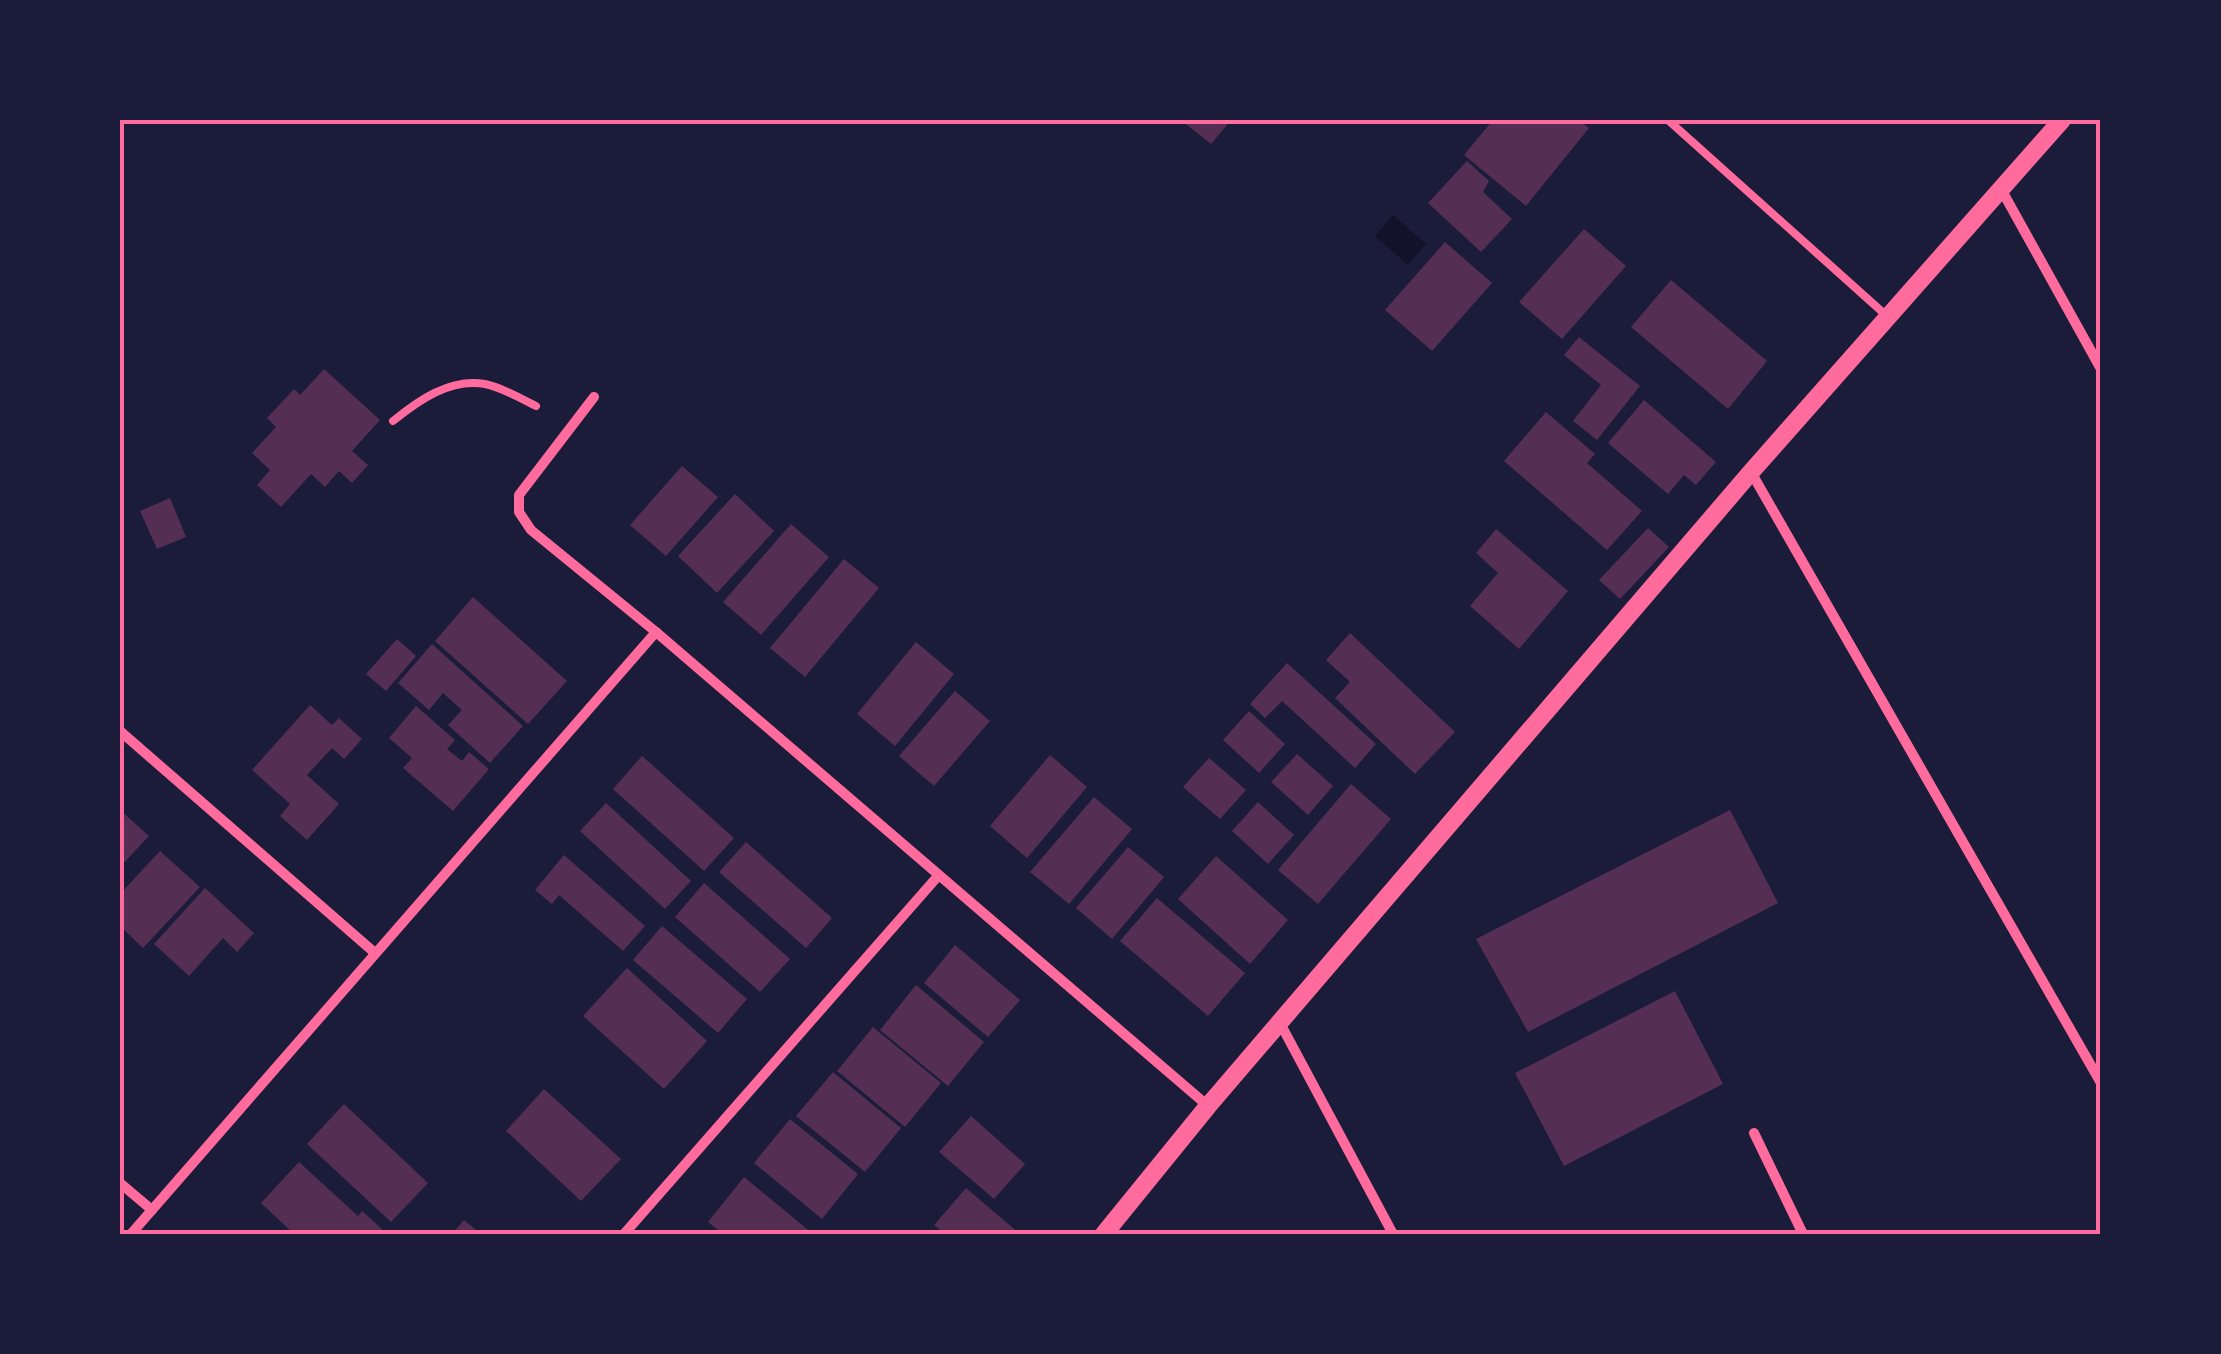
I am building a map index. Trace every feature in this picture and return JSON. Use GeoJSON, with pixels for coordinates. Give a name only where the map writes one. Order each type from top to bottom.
{"type":"FeatureCollection","features":[{"type":"Feature","properties":{"kind":"street"},"geometry":{"type":"LineString","coordinates":[[1104,1234],[1208,1106],[1751,472],[2062,120]]}},
{"type":"Feature","properties":{"kind":"street"},"geometry":{"type":"LineString","coordinates":[[2001,189],[2101,369]]}},
{"type":"Feature","properties":{"kind":"street"},"geometry":{"type":"LineString","coordinates":[[594,397],[519,495],[519,512],[531,530],[656,632],[1208,1106]]}},
{"type":"Feature","properties":{"kind":"street"},"geometry":{"type":"LineString","coordinates":[[1751,472],[2101,1083]]}},
{"type":"Feature","properties":{"kind":"street"},"geometry":{"type":"LineString","coordinates":[[131,1234],[656,632]]}},
{"type":"Feature","properties":{"kind":"street"},"geometry":{"type":"LineString","coordinates":[[120,731],[375,953]]}},
{"type":"Feature","properties":{"kind":"street"},"geometry":{"type":"LineString","coordinates":[[624,1234],[938,876]]}},
{"type":"Feature","properties":{"kind":"street"},"geometry":{"type":"LineString","coordinates":[[1280,1023],[1392,1234]]}},
{"type":"Feature","properties":{"kind":"street"},"geometry":{"type":"LineString","coordinates":[[1754,1133],[1803,1234]]}},
{"type":"Feature","properties":{"kind":"street"},"geometry":{"type":"LineString","coordinates":[[120,1183],[152,1210]]}},
{"type":"Feature","properties":{"kind":"lane"},"geometry":{"type":"LineString","coordinates":[[1668,120],[1888,317]]}},
{"type":"Feature","properties":{"kind":"lane"},"geometry":{"type":"LineString","coordinates":[[393,421],[422,398],[457,385],[486,384],[536,406]]}},
{"type":"Feature","properties":{"kind":"shaded area"},"geometry":{"type":"Polygon","coordinates":[[[1393,215],[1426,244],[1408,265],[1375,236],[1393,215]]]}},
{"type":"Feature","properties":{"kind":"building"},"geometry":{"type":"Polygon","coordinates":[[[1181,120],[1231,120],[1211,144],[1181,120]]]}},
{"type":"Feature","properties":{"kind":"building"},"geometry":{"type":"Polygon","coordinates":[[[1493,120],[1579,120],[1589,128],[1526,206],[1464,155],[1493,120]]]}},
{"type":"Feature","properties":{"kind":"building"},"geometry":{"type":"Polygon","coordinates":[[[1467,161],[1489,181],[1483,192],[1512,219],[1481,252],[1428,203],[1467,161]]]}},
{"type":"Feature","properties":{"kind":"building"},"geometry":{"type":"Polygon","coordinates":[[[1584,229],[1626,266],[1562,339],[1519,302],[1584,229]]]}},
{"type":"Feature","properties":{"kind":"building"},"geometry":{"type":"Polygon","coordinates":[[[1445,242],[1492,283],[1432,351],[1385,310],[1445,242]]]}},
{"type":"Feature","properties":{"kind":"building"},"geometry":{"type":"Polygon","coordinates":[[[1671,280],[1767,361],[1728,409],[1631,327],[1671,280]]]}},
{"type":"Feature","properties":{"kind":"building"},"geometry":{"type":"Polygon","coordinates":[[[1579,337],[1640,386],[1597,440],[1573,421],[1601,385],[1564,355],[1579,337]]]}},
{"type":"Feature","properties":{"kind":"building"},"geometry":{"type":"Polygon","coordinates":[[[324,369],[380,420],[352,451],[368,465],[352,483],[339,471],[325,487],[311,474],[281,507],[257,485],[270,470],[252,453],[276,427],[267,418],[294,389],[300,395],[324,369]]]}},
{"type":"Feature","properties":{"kind":"building"},"geometry":{"type":"Polygon","coordinates":[[[1644,400],[1716,462],[1696,485],[1684,475],[1668,494],[1608,443],[1644,400]]]}},
{"type":"Feature","properties":{"kind":"building"},"geometry":{"type":"Polygon","coordinates":[[[1546,412],[1595,454],[1587,463],[1642,511],[1607,550],[1504,461],[1546,412]]]}},
{"type":"Feature","properties":{"kind":"building"},"geometry":{"type":"Polygon","coordinates":[[[682,466],[718,497],[666,556],[630,525],[682,466]]]}},
{"type":"Feature","properties":{"kind":"building"},"geometry":{"type":"Polygon","coordinates":[[[735,494],[774,531],[717,593],[678,556],[735,494]]]}},
{"type":"Feature","properties":{"kind":"building"},"geometry":{"type":"Polygon","coordinates":[[[170,498],[186,537],[157,549],[140,511],[170,498]]]}},
{"type":"Feature","properties":{"kind":"building"},"geometry":{"type":"Polygon","coordinates":[[[791,524],[829,557],[761,635],[723,602],[791,524]]]}},
{"type":"Feature","properties":{"kind":"building"},"geometry":{"type":"Polygon","coordinates":[[[1648,528],[1669,547],[1620,599],[1599,580],[1648,528]]]}},
{"type":"Feature","properties":{"kind":"building"},"geometry":{"type":"Polygon","coordinates":[[[1496,529],[1568,591],[1519,649],[1470,606],[1498,573],[1476,553],[1496,529]]]}},
{"type":"Feature","properties":{"kind":"building"},"geometry":{"type":"Polygon","coordinates":[[[844,559],[879,588],[805,677],[770,648],[844,559]]]}},
{"type":"Feature","properties":{"kind":"building"},"geometry":{"type":"Polygon","coordinates":[[[473,597],[567,681],[528,724],[435,641],[473,597]]]}},
{"type":"Feature","properties":{"kind":"building"},"geometry":{"type":"Polygon","coordinates":[[[1350,633],[1455,732],[1415,774],[1335,698],[1350,682],[1326,660],[1350,633]]]}},
{"type":"Feature","properties":{"kind":"building"},"geometry":{"type":"Polygon","coordinates":[[[397,639],[416,656],[386,691],[366,674],[397,639]]]}},
{"type":"Feature","properties":{"kind":"building"},"geometry":{"type":"Polygon","coordinates":[[[916,642],[954,674],[895,746],[857,714],[916,642]]]}},
{"type":"Feature","properties":{"kind":"building"},"geometry":{"type":"Polygon","coordinates":[[[432,644],[523,726],[490,763],[448,725],[462,710],[443,693],[429,710],[398,683],[432,644]]]}},
{"type":"Feature","properties":{"kind":"building"},"geometry":{"type":"Polygon","coordinates":[[[1287,663],[1376,744],[1355,768],[1282,701],[1265,718],[1250,704],[1287,663]]]}},
{"type":"Feature","properties":{"kind":"building"},"geometry":{"type":"Polygon","coordinates":[[[955,691],[990,721],[934,786],[899,756],[955,691]]]}},
{"type":"Feature","properties":{"kind":"building"},"geometry":{"type":"Polygon","coordinates":[[[310,705],[332,725],[339,718],[362,739],[344,759],[332,748],[307,775],[339,804],[307,840],[280,816],[290,804],[252,770],[310,705]]]}},
{"type":"Feature","properties":{"kind":"building"},"geometry":{"type":"Polygon","coordinates":[[[416,706],[455,740],[447,749],[462,761],[469,752],[489,769],[453,811],[403,768],[412,758],[389,738],[416,706]]]}},
{"type":"Feature","properties":{"kind":"building"},"geometry":{"type":"Polygon","coordinates":[[[1249,711],[1285,744],[1259,773],[1223,740],[1249,711]]]}},
{"type":"Feature","properties":{"kind":"building"},"geometry":{"type":"Polygon","coordinates":[[[1297,754],[1333,786],[1308,815],[1271,782],[1297,754]]]}},
{"type":"Feature","properties":{"kind":"building"},"geometry":{"type":"Polygon","coordinates":[[[1050,755],[1087,787],[1027,858],[990,826],[1050,755]]]}},
{"type":"Feature","properties":{"kind":"building"},"geometry":{"type":"Polygon","coordinates":[[[642,756],[734,838],[704,871],[613,789],[642,756]]]}},
{"type":"Feature","properties":{"kind":"building"},"geometry":{"type":"Polygon","coordinates":[[[1209,758],[1246,790],[1220,819],[1183,787],[1209,758]]]}},
{"type":"Feature","properties":{"kind":"building"},"geometry":{"type":"Polygon","coordinates":[[[1351,784],[1391,819],[1318,904],[1278,870],[1351,784]]]}},
{"type":"Feature","properties":{"kind":"building"},"geometry":{"type":"Polygon","coordinates":[[[1094,797],[1132,829],[1069,904],[1030,872],[1094,797]]]}},
{"type":"Feature","properties":{"kind":"building"},"geometry":{"type":"Polygon","coordinates":[[[1258,802],[1294,835],[1268,864],[1232,831],[1258,802]]]}},
{"type":"Feature","properties":{"kind":"building"},"geometry":{"type":"Polygon","coordinates":[[[606,803],[691,881],[665,909],[580,831],[606,803]]]}},
{"type":"Feature","properties":{"kind":"building"},"geometry":{"type":"Polygon","coordinates":[[[120,810],[149,836],[120,867],[120,810]]]}},
{"type":"Feature","properties":{"kind":"building"},"geometry":{"type":"Polygon","coordinates":[[[1730,810],[1778,903],[1528,1032],[1476,939],[1730,810]]]}},
{"type":"Feature","properties":{"kind":"building"},"geometry":{"type":"Polygon","coordinates":[[[746,842],[832,918],[806,948],[719,872],[746,842]]]}},
{"type":"Feature","properties":{"kind":"building"},"geometry":{"type":"Polygon","coordinates":[[[1128,847],[1164,877],[1112,939],[1076,908],[1128,847]]]}},
{"type":"Feature","properties":{"kind":"building"},"geometry":{"type":"Polygon","coordinates":[[[160,851],[200,887],[143,948],[120,926],[120,894],[160,851]]]}},
{"type":"Feature","properties":{"kind":"building"},"geometry":{"type":"Polygon","coordinates":[[[564,855],[645,926],[623,951],[559,895],[552,904],[535,890],[564,855]]]}},
{"type":"Feature","properties":{"kind":"building"},"geometry":{"type":"Polygon","coordinates":[[[1216,856],[1288,920],[1250,964],[1178,899],[1216,856]]]}},
{"type":"Feature","properties":{"kind":"building"},"geometry":{"type":"Polygon","coordinates":[[[704,883],[790,959],[760,992],[675,917],[704,883]]]}},
{"type":"Feature","properties":{"kind":"building"},"geometry":{"type":"Polygon","coordinates":[[[205,888],[254,933],[237,952],[223,938],[189,976],[154,944],[205,888]]]}},
{"type":"Feature","properties":{"kind":"building"},"geometry":{"type":"Polygon","coordinates":[[[1157,898],[1245,973],[1208,1016],[1120,941],[1157,898]]]}},
{"type":"Feature","properties":{"kind":"building"},"geometry":{"type":"Polygon","coordinates":[[[662,926],[747,999],[718,1033],[633,960],[662,926]]]}},
{"type":"Feature","properties":{"kind":"building"},"geometry":{"type":"Polygon","coordinates":[[[955,945],[1020,1000],[988,1037],[924,983],[955,945]]]}},
{"type":"Feature","properties":{"kind":"building"},"geometry":{"type":"Polygon","coordinates":[[[627,968],[707,1041],[664,1089],[583,1016],[627,968]]]}},
{"type":"Feature","properties":{"kind":"building"},"geometry":{"type":"Polygon","coordinates":[[[916,985],[984,1042],[948,1086],[880,1030],[916,985]]]}},
{"type":"Feature","properties":{"kind":"building"},"geometry":{"type":"Polygon","coordinates":[[[1675,991],[1723,1084],[1564,1166],[1515,1073],[1675,991]]]}},
{"type":"Feature","properties":{"kind":"building"},"geometry":{"type":"Polygon","coordinates":[[[873,1027],[941,1083],[905,1127],[837,1071],[873,1027]]]}},
{"type":"Feature","properties":{"kind":"building"},"geometry":{"type":"Polygon","coordinates":[[[833,1072],[901,1128],[865,1172],[796,1116],[833,1072]]]}},
{"type":"Feature","properties":{"kind":"building"},"geometry":{"type":"Polygon","coordinates":[[[544,1089],[621,1159],[581,1201],[506,1131],[544,1089]]]}},
{"type":"Feature","properties":{"kind":"building"},"geometry":{"type":"Polygon","coordinates":[[[344,1104],[428,1183],[391,1222],[307,1144],[344,1104]]]}},
{"type":"Feature","properties":{"kind":"building"},"geometry":{"type":"Polygon","coordinates":[[[971,1116],[1025,1164],[994,1199],[939,1152],[971,1116]]]}},
{"type":"Feature","properties":{"kind":"building"},"geometry":{"type":"Polygon","coordinates":[[[790,1119],[858,1174],[822,1219],[754,1163],[790,1119]]]}},
{"type":"Feature","properties":{"kind":"building"},"geometry":{"type":"Polygon","coordinates":[[[299,1162],[358,1216],[362,1211],[385,1232],[294,1234],[261,1203],[299,1162]]]}},
{"type":"Feature","properties":{"kind":"building"},"geometry":{"type":"Polygon","coordinates":[[[744,1177],[813,1234],[723,1234],[708,1222],[744,1177]]]}},
{"type":"Feature","properties":{"kind":"building"},"geometry":{"type":"Polygon","coordinates":[[[966,1188],[1020,1234],[945,1234],[934,1225],[966,1188]]]}},
{"type":"Feature","properties":{"kind":"building"},"geometry":{"type":"Polygon","coordinates":[[[464,1220],[481,1234],[452,1234],[464,1220]]]}}]}
